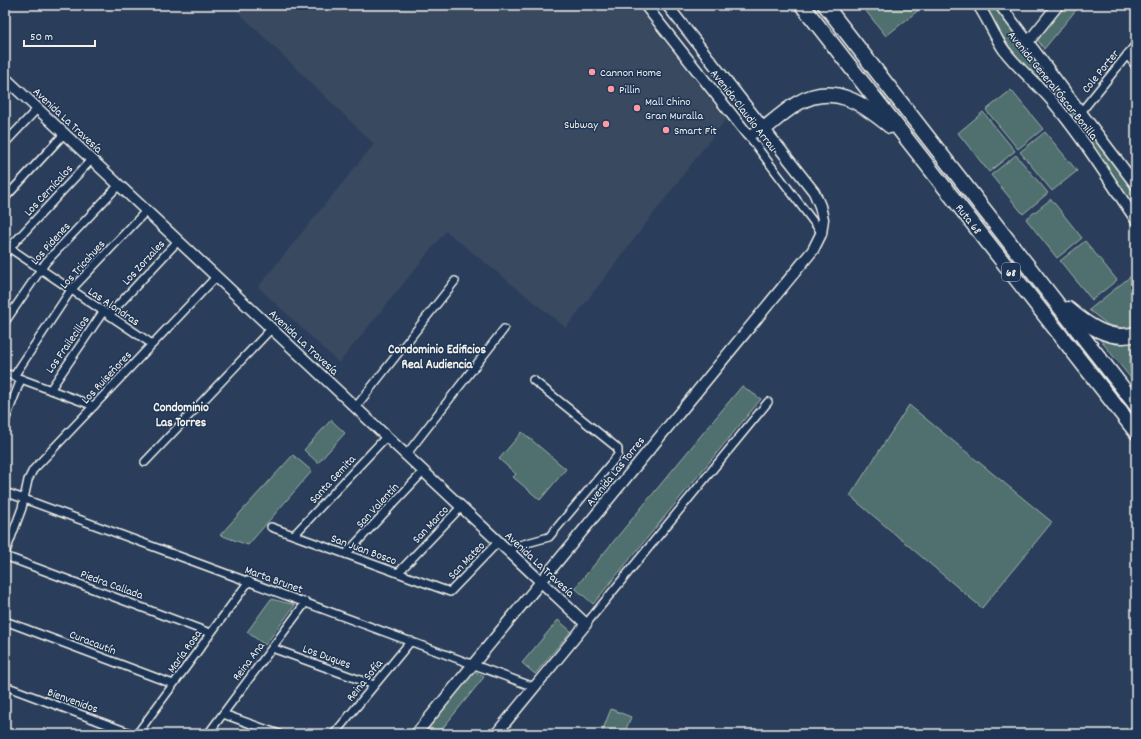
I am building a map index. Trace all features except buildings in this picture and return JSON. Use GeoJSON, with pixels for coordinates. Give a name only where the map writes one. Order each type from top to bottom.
{"type":"FeatureCollection","features":[{"type":"Feature","properties":{"kind":"highway","name":"Ruta 68"},"geometry":{"type":"LineString","coordinates":[[802,5],[1136,432]]}},
{"type":"Feature","properties":{"kind":"highway","name":"Ruta 68"},"geometry":{"type":"LineString","coordinates":[[825,5],[1136,404]]}},
{"type":"Feature","properties":{"kind":"highway"},"geometry":{"type":"LineString","coordinates":[[764,129],[802,101],[818,95],[835,95],[850,99],[866,108],[910,144]]}},
{"type":"Feature","properties":{"kind":"highway"},"geometry":{"type":"LineString","coordinates":[[1051,295],[1082,320],[1103,333],[1119,336],[1136,334]]}},
{"type":"Feature","properties":{"kind":"street","name":"Avenida Claudio Arrau"},"geometry":{"type":"LineString","coordinates":[[645,5],[748,135],[822,232]]}},
{"type":"Feature","properties":{"kind":"street","name":"Avenida Claudio Arrau"},"geometry":{"type":"LineString","coordinates":[[667,5],[810,186],[818,199],[823,220]]}},
{"type":"Feature","properties":{"kind":"street","name":"Avenida General Óscar Bonilla"},"geometry":{"type":"LineString","coordinates":[[978,5],[1003,48],[1023,72],[1050,100],[1098,162],[1136,220]]}},
{"type":"Feature","properties":{"kind":"street","name":"Avenida General Óscar Bonilla"},"geometry":{"type":"LineString","coordinates":[[1000,5],[1029,41],[1136,185]]}},
{"type":"Feature","properties":{"kind":"street"},"geometry":{"type":"LineString","coordinates":[[1029,41],[1058,5]]}},
{"type":"Feature","properties":{"kind":"street","name":"Cole Porter"},"geometry":{"type":"LineString","coordinates":[[1081,112],[1136,44]]}},
{"type":"Feature","properties":{"kind":"street"},"geometry":{"type":"LineString","coordinates":[[1127,55],[1136,66]]}},
{"type":"Feature","properties":{"kind":"street","name":"Avenida La Travesía"},"geometry":{"type":"LineString","coordinates":[[6,82],[37,108],[586,624]]}},
{"type":"Feature","properties":{"kind":"street"},"geometry":{"type":"LineString","coordinates":[[5,143],[37,108]]}},
{"type":"Feature","properties":{"kind":"street"},"geometry":{"type":"LineString","coordinates":[[748,135],[764,129]]}},
{"type":"Feature","properties":{"kind":"street"},"geometry":{"type":"LineString","coordinates":[[5,198],[64,134]]}},
{"type":"Feature","properties":{"kind":"street","name":"Los Cernícalos"},"geometry":{"type":"LineString","coordinates":[[6,249],[91,160]]}},
{"type":"Feature","properties":{"kind":"street"},"geometry":{"type":"LineString","coordinates":[[1098,162],[1124,169]]}},
{"type":"Feature","properties":{"kind":"street","name":"Los Pidenes"},"geometry":{"type":"LineString","coordinates":[[5,322],[40,269],[119,185]]}},
{"type":"Feature","properties":{"kind":"street","name":"Los Tricahues"},"geometry":{"type":"LineString","coordinates":[[5,421],[18,378],[71,290],[146,211]]}},
{"type":"Feature","properties":{"kind":"street","name":"Avenida Las Torres"},"geometry":{"type":"LineString","coordinates":[[416,734],[813,250],[822,232],[823,220]]}},
{"type":"Feature","properties":{"kind":"street","name":"Los Zorzales"},"geometry":{"type":"LineString","coordinates":[[106,313],[178,241]]}},
{"type":"Feature","properties":{"kind":"street","name":"Las Alondras"},"geometry":{"type":"LineString","coordinates":[[6,249],[40,269],[152,344]]}},
{"type":"Feature","properties":{"kind":"street","name":"Los Ruiseñores"},"geometry":{"type":"LineString","coordinates":[[5,555],[24,499],[28,480],[33,470],[216,277]]}},
{"type":"Feature","properties":{"kind":"street"},"geometry":{"type":"LineString","coordinates":[[355,408],[455,281]]}},
{"type":"Feature","properties":{"kind":"street","name":"Los Frailecillos"},"geometry":{"type":"LineString","coordinates":[[50,390],[106,313]]}},
{"type":"Feature","properties":{"kind":"street"},"geometry":{"type":"LineString","coordinates":[[145,462],[271,329]]}},
{"type":"Feature","properties":{"kind":"street"},"geometry":{"type":"LineString","coordinates":[[406,455],[504,329]]}},
{"type":"Feature","properties":{"kind":"street"},"geometry":{"type":"LineString","coordinates":[[5,373],[94,406]]}},
{"type":"Feature","properties":{"kind":"street"},"geometry":{"type":"LineString","coordinates":[[509,552],[516,546],[549,537],[618,455],[618,449],[615,446],[533,380]]}},
{"type":"Feature","properties":{"kind":"street"},"geometry":{"type":"LineString","coordinates":[[496,734],[768,402]]}},
{"type":"Feature","properties":{"kind":"street","name":"Santa Gemita"},"geometry":{"type":"LineString","coordinates":[[294,535],[386,437]]}},
{"type":"Feature","properties":{"kind":"street","name":"San Valentín"},"geometry":{"type":"LineString","coordinates":[[346,554],[423,472]]}},
{"type":"Feature","properties":{"kind":"street","name":"Marta Brunet"},"geometry":{"type":"LineString","coordinates":[[5,492],[534,687]]}},
{"type":"Feature","properties":{"kind":"street","name":"San Marco"},"geometry":{"type":"LineString","coordinates":[[398,573],[461,507]]}},
{"type":"Feature","properties":{"kind":"street","name":"San Juan Bosco"},"geometry":{"type":"LineString","coordinates":[[271,527],[450,592]]}},
{"type":"Feature","properties":{"kind":"street","name":"San Mateo"},"geometry":{"type":"LineString","coordinates":[[450,592],[498,542]]}},
{"type":"Feature","properties":{"kind":"street","name":"Piedra Callada"},"geometry":{"type":"LineString","coordinates":[[5,555],[210,633]]}},
{"type":"Feature","properties":{"kind":"street","name":"María Rosa"},"geometry":{"type":"LineString","coordinates":[[136,734],[249,581]]}},
{"type":"Feature","properties":{"kind":"street","name":"Reina Ana"},"geometry":{"type":"LineString","coordinates":[[208,734],[306,602]]}},
{"type":"Feature","properties":{"kind":"street","name":"Curacautín"},"geometry":{"type":"LineString","coordinates":[[5,621],[173,684]]}},
{"type":"Feature","properties":{"kind":"street","name":"Reina Sofía"},"geometry":{"type":"LineString","coordinates":[[334,734],[411,641]]}},
{"type":"Feature","properties":{"kind":"street","name":"Los Duques"},"geometry":{"type":"LineString","coordinates":[[272,648],[374,685]]}},
{"type":"Feature","properties":{"kind":"street","name":"Bienvenidos"},"geometry":{"type":"LineString","coordinates":[[5,686],[132,734]]}},
{"type":"Feature","properties":{"kind":"street"},"geometry":{"type":"LineString","coordinates":[[223,714],[279,734]]}},
{"type":"Feature","properties":{"kind":"shaded area"},"geometry":{"type":"Polygon","coordinates":[[[231,5],[636,5],[726,119],[566,328],[446,231],[339,363],[258,287],[374,144],[231,5]]]}},
{"type":"Feature","properties":{"kind":"green space"},"geometry":{"type":"Polygon","coordinates":[[[861,5],[925,5],[886,36],[861,5]]]}},
{"type":"Feature","properties":{"kind":"green space"},"geometry":{"type":"Polygon","coordinates":[[[983,5],[993,5],[1108,155],[1136,194],[1136,210],[1100,157],[1027,70],[1000,33],[983,5]]]}},
{"type":"Feature","properties":{"kind":"green space"},"geometry":{"type":"Polygon","coordinates":[[[1065,5],[1080,5],[1044,49],[1037,39],[1065,5]]]}},
{"type":"Feature","properties":{"kind":"green space"},"geometry":{"type":"Polygon","coordinates":[[[1011,90],[1043,129],[1018,149],[986,110],[1011,90]]]}},
{"type":"Feature","properties":{"kind":"green space"},"geometry":{"type":"Polygon","coordinates":[[[983,112],[1015,151],[989,172],[958,133],[983,112]]]}},
{"type":"Feature","properties":{"kind":"green space"},"geometry":{"type":"Polygon","coordinates":[[[1045,132],[1077,171],[1052,191],[1020,152],[1045,132]]]}},
{"type":"Feature","properties":{"kind":"green space"},"geometry":{"type":"Polygon","coordinates":[[[1016,155],[1048,193],[1023,214],[991,175],[1016,155]]]}},
{"type":"Feature","properties":{"kind":"green space"},"geometry":{"type":"Polygon","coordinates":[[[1051,199],[1082,238],[1057,258],[1026,219],[1051,199]]]}},
{"type":"Feature","properties":{"kind":"green space"},"geometry":{"type":"Polygon","coordinates":[[[1085,241],[1117,280],[1092,300],[1060,261],[1085,241]]]}},
{"type":"Feature","properties":{"kind":"green space"},"geometry":{"type":"Polygon","coordinates":[[[1136,272],[1136,325],[1123,328],[1108,325],[1089,310],[1136,272]]]}},
{"type":"Feature","properties":{"kind":"green space"},"geometry":{"type":"Polygon","coordinates":[[[1098,337],[1116,344],[1136,341],[1130,361],[1133,381],[1098,337]]]}},
{"type":"Feature","properties":{"kind":"green space"},"geometry":{"type":"Polygon","coordinates":[[[742,386],[761,399],[593,604],[575,588],[742,386]]]}},
{"type":"Feature","properties":{"kind":"green space"},"geometry":{"type":"Polygon","coordinates":[[[909,405],[1052,522],[982,608],[850,496],[909,405]]]}},
{"type":"Feature","properties":{"kind":"green space"},"geometry":{"type":"Polygon","coordinates":[[[331,420],[345,433],[318,463],[304,450],[331,420]]]}},
{"type":"Feature","properties":{"kind":"green space"},"geometry":{"type":"Polygon","coordinates":[[[522,432],[566,469],[540,500],[513,477],[516,474],[499,459],[522,432]]]}},
{"type":"Feature","properties":{"kind":"green space"},"geometry":{"type":"Polygon","coordinates":[[[293,455],[312,471],[248,545],[220,535],[293,455]]]}},
{"type":"Feature","properties":{"kind":"green space"},"geometry":{"type":"Polygon","coordinates":[[[271,599],[295,605],[265,645],[247,632],[271,599]]]}},
{"type":"Feature","properties":{"kind":"green space"},"geometry":{"type":"Polygon","coordinates":[[[558,620],[571,631],[535,674],[522,663],[558,620]]]}},
{"type":"Feature","properties":{"kind":"green space"},"geometry":{"type":"Polygon","coordinates":[[[474,672],[484,677],[438,734],[424,734],[474,672]]]}},
{"type":"Feature","properties":{"kind":"green space"},"geometry":{"type":"Polygon","coordinates":[[[611,709],[631,717],[624,734],[601,734],[611,709]]]}},
{"type":"Feature","properties":{"kind":"place","name":"Cannon Home"},"geometry":{"type":"Point","coordinates":[592,72]}},
{"type":"Feature","properties":{"kind":"place","name":"Pillin"},"geometry":{"type":"Point","coordinates":[611,89]}},
{"type":"Feature","properties":{"kind":"place","name":"Mall Chino Gran Muralla"},"geometry":{"type":"Point","coordinates":[637,108]}},
{"type":"Feature","properties":{"kind":"place","name":"Subway"},"geometry":{"type":"Point","coordinates":[606,124]}},
{"type":"Feature","properties":{"kind":"place","name":"Smart Fit"},"geometry":{"type":"Point","coordinates":[666,130]}},
{"type":"Feature","properties":{"kind":"district","name":"Condominio Edificios Real Audiencia"},"geometry":{"type":"Point","coordinates":[437,356]}},
{"type":"Feature","properties":{"kind":"district","name":"Condominio Las Torres"},"geometry":{"type":"Point","coordinates":[181,414]}}]}
